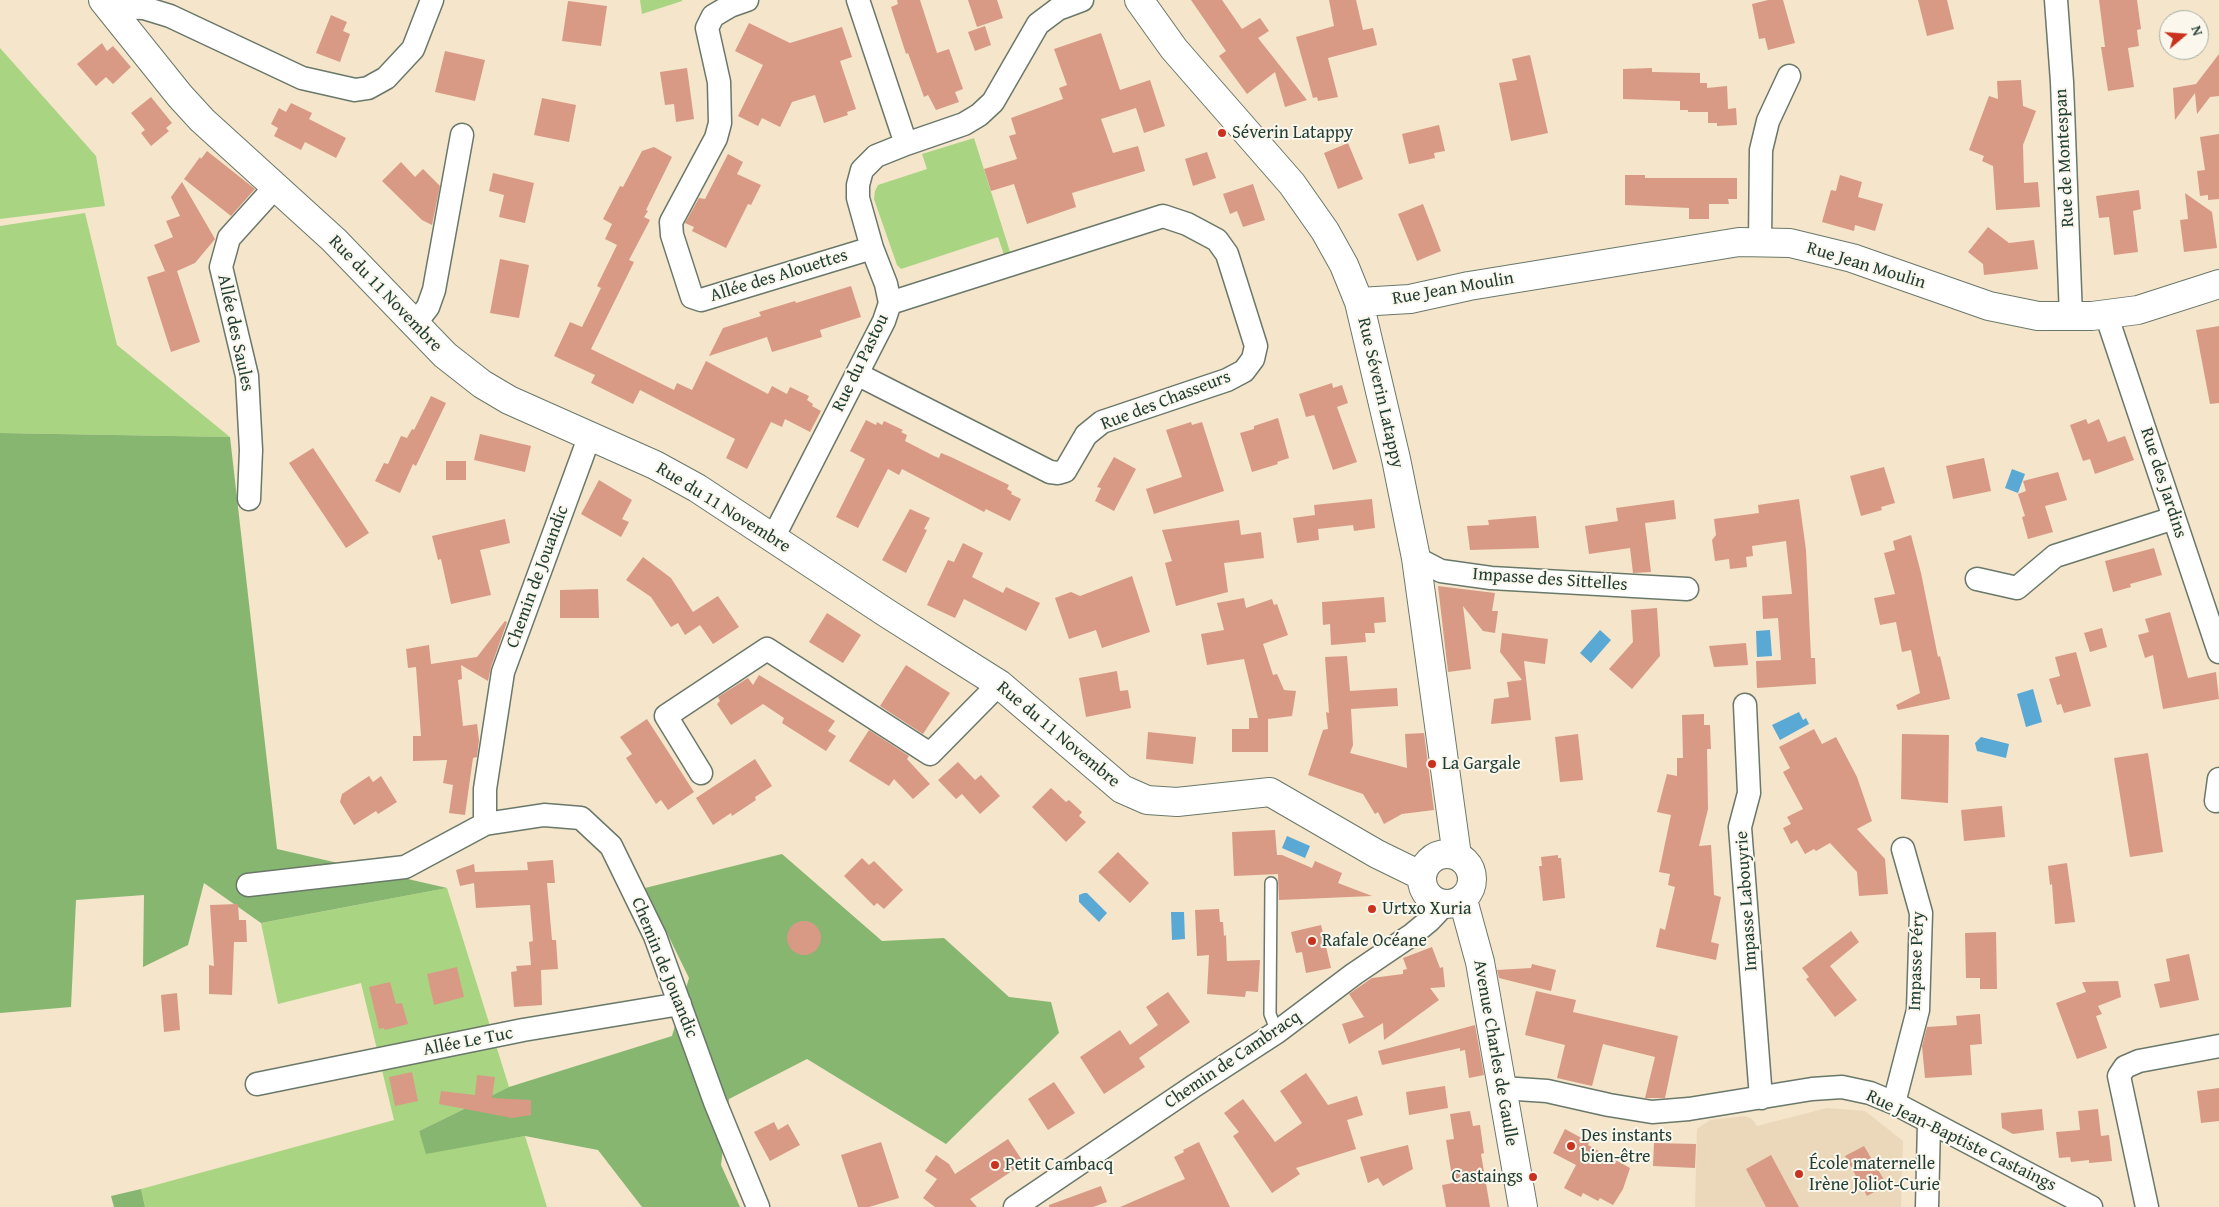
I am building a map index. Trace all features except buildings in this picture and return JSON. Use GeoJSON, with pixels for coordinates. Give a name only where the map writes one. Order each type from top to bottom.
{"type":"FeatureCollection","features":[{"type":"Feature","properties":{"kind":"street"},"geometry":{"type":"LineString","coordinates":[[106,4],[144,8],[162,13],[302,78],[355,90],[368,88],[386,78],[413,49],[432,0]]}},
{"type":"Feature","properties":{"kind":"street","name":"Allée des Alouettes"},"geometry":{"type":"LineString","coordinates":[[747,0],[730,6],[713,16],[707,28],[719,82],[720,124],[716,138],[672,222],[672,235],[692,297],[701,300],[872,248]]}},
{"type":"Feature","properties":{"kind":"street"},"geometry":{"type":"LineString","coordinates":[[858,0],[906,144]]}},
{"type":"Feature","properties":{"kind":"street","name":"Rue du Pastou"},"geometry":{"type":"LineString","coordinates":[[772,538],[884,321],[890,303],[886,284],[872,248],[858,198],[858,185],[862,170],[876,156],[964,124],[979,115],[993,102],[1038,24],[1058,10],[1082,0]]}},
{"type":"Feature","properties":{"kind":"street","name":"Rue Séverin Latappy"},"geometry":{"type":"LineString","coordinates":[[1139,0],[1174,48],[1292,184],[1325,231],[1344,265],[1359,302],[1396,459],[1416,558],[1457,856]]}},
{"type":"Feature","properties":{"kind":"street","name":"Rue de Montespan"},"geometry":{"type":"LineString","coordinates":[[2056,0],[2062,82],[2071,317]]}},
{"type":"Feature","properties":{"kind":"street","name":"Rue du 11 Novembre"},"geometry":{"type":"LineString","coordinates":[[106,4],[186,102],[220,137],[334,240],[445,355],[482,384],[510,400],[590,434],[655,465],[697,488],[999,684],[1122,789],[1147,800],[1177,802],[1270,792],[1377,854],[1422,876]]}},
{"type":"Feature","properties":{"kind":"street"},"geometry":{"type":"LineString","coordinates":[[1760,242],[1761,150],[1768,120],[1789,76]]}},
{"type":"Feature","properties":{"kind":"street"},"geometry":{"type":"LineString","coordinates":[[414,325],[428,307],[434,290],[462,136]]}},
{"type":"Feature","properties":{"kind":"street","name":"Allée des Saules"},"geometry":{"type":"LineString","coordinates":[[249,500],[251,450],[247,376],[221,266],[229,238],[276,186]]}},
{"type":"Feature","properties":{"kind":"street","name":"Rue des Chasseurs"},"geometry":{"type":"LineString","coordinates":[[857,374],[1050,472],[1058,473],[1066,471],[1086,435],[1102,422],[1227,380],[1244,371],[1253,359],[1256,346],[1227,254],[1217,240],[1187,224],[1164,216],[890,303]]}},
{"type":"Feature","properties":{"kind":"street","name":"Rue Jean Moulin"},"geometry":{"type":"LineString","coordinates":[[1359,302],[1410,299],[1479,284],[1739,242],[1790,243],[1852,258],[1989,306],[2038,316],[2071,317],[2138,310],[2219,284]]}},
{"type":"Feature","properties":{"kind":"street","name":"Rue des Jardins"},"geometry":{"type":"LineString","coordinates":[[2106,314],[2219,652]]}},
{"type":"Feature","properties":{"kind":"street","name":"Chemin de Jouandic"},"geometry":{"type":"LineString","coordinates":[[590,434],[503,672],[485,789],[486,824],[544,815],[581,818],[611,846],[655,936],[715,1102],[758,1207]]}},
{"type":"Feature","properties":{"kind":"street"},"geometry":{"type":"LineString","coordinates":[[1977,579],[2017,588],[2055,556],[2174,518]]}},
{"type":"Feature","properties":{"kind":"street","name":"Impasse des Sittelles"},"geometry":{"type":"LineString","coordinates":[[1416,558],[1441,571],[1491,578],[1687,589]]}},
{"type":"Feature","properties":{"kind":"street"},"geometry":{"type":"LineString","coordinates":[[701,773],[666,716],[767,649],[930,754],[999,684]]}},
{"type":"Feature","properties":{"kind":"street","name":"Impasse Labouyrie"},"geometry":{"type":"LineString","coordinates":[[1745,704],[1749,794],[1740,827],[1761,1098]]}},
{"type":"Feature","properties":{"kind":"street"},"geometry":{"type":"LineString","coordinates":[[248,885],[405,867],[486,824]]}},
{"type":"Feature","properties":{"kind":"street","name":"Impasse Péry"},"geometry":{"type":"LineString","coordinates":[[1894,1103],[1918,1010],[1921,913],[1903,849]]}},
{"type":"Feature","properties":{"kind":"street"},"geometry":{"type":"LineString","coordinates":[[1448,854],[1457,856],[1466,862],[1471,871],[1473,881],[1469,892],[1453,902],[1434,901],[1427,895],[1422,886],[1422,876],[1425,867],[1430,860],[1438,855],[1448,854]]}},
{"type":"Feature","properties":{"kind":"street","name":"Chemin de Cambracq"},"geometry":{"type":"LineString","coordinates":[[1015,1207],[1277,1032],[1354,974],[1413,934],[1453,902]]}},
{"type":"Feature","properties":{"kind":"street","name":"Avenue Charles de Gaulle"},"geometry":{"type":"LineString","coordinates":[[1453,902],[1480,962],[1523,1207]]}},
{"type":"Feature","properties":{"kind":"street","name":"Allée Le Tuc"},"geometry":{"type":"LineString","coordinates":[[257,1084],[523,1030],[680,1004]]}},
{"type":"Feature","properties":{"kind":"street"},"geometry":{"type":"LineString","coordinates":[[2147,1207],[2119,1076],[2125,1068],[2139,1061],[2219,1046]]}},
{"type":"Feature","properties":{"kind":"street","name":"Rue Jean-Baptiste Castaings"},"geometry":{"type":"LineString","coordinates":[[1502,1088],[1547,1091],[1609,1105],[1652,1112],[1690,1109],[1812,1089],[1842,1086],[1870,1093],[1894,1103],[2092,1207]]}},
{"type":"Feature","properties":{"kind":"street"},"geometry":{"type":"LineString","coordinates":[[1927,1207],[1929,1123]]}},
{"type":"Feature","properties":{"kind":"lane"},"geometry":{"type":"LineString","coordinates":[[1271,883],[1270,1014],[1277,1032]]}},
{"type":"Feature","properties":{"kind":"shaded area","name":"École maternelle Irène Joliot-Curie"},"geometry":{"type":"Polygon","coordinates":[[[1827,1108],[1865,1111],[1903,1141],[1901,1207],[1695,1207],[1697,1129],[1710,1120],[1745,1116],[1752,1119],[1757,1126],[1827,1108]]]}},
{"type":"Feature","properties":{"kind":"green space"},"geometry":{"type":"Polygon","coordinates":[[[640,0],[682,0],[682,1],[642,14],[640,0]]]}},
{"type":"Feature","properties":{"kind":"green space"},"geometry":{"type":"Polygon","coordinates":[[[0,48],[96,156],[105,206],[0,219],[0,48]]]}},
{"type":"Feature","properties":{"kind":"green space"},"geometry":{"type":"Polygon","coordinates":[[[974,138],[1011,255],[1005,258],[998,237],[901,269],[897,265],[874,199],[878,185],[927,169],[922,154],[974,138]]]}},
{"type":"Feature","properties":{"kind":"green space"},"geometry":{"type":"Polygon","coordinates":[[[85,213],[117,345],[230,437],[0,433],[0,226],[85,213]]]}},
{"type":"Feature","properties":{"kind":"green space"},"geometry":{"type":"Polygon","coordinates":[[[0,433],[230,437],[277,849],[447,888],[261,923],[204,883],[188,945],[143,967],[144,895],[76,900],[71,1007],[0,1013],[0,433]]]}},
{"type":"Feature","properties":{"kind":"green space"},"geometry":{"type":"Polygon","coordinates":[[[782,854],[882,941],[944,938],[1009,997],[1051,1002],[1059,1033],[946,1144],[807,1059],[729,1099],[721,1165],[740,1207],[642,1207],[598,1150],[525,1136],[426,1154],[419,1131],[509,1087],[672,1036],[689,978],[645,888],[782,854]]]}},
{"type":"Feature","properties":{"kind":"green space"},"geometry":{"type":"Polygon","coordinates":[[[447,888],[509,1087],[419,1131],[427,1153],[525,1136],[547,1207],[145,1207],[141,1189],[394,1120],[361,983],[278,1004],[261,923],[447,888]]]}},
{"type":"Feature","properties":{"kind":"green space"},"geometry":{"type":"Polygon","coordinates":[[[141,1189],[145,1207],[114,1207],[111,1196],[141,1189]]]}},
{"type":"Feature","properties":{"kind":"water"},"geometry":{"type":"Polygon","coordinates":[[[2012,469],[2025,474],[2018,493],[2005,488],[2012,469]]]}},
{"type":"Feature","properties":{"kind":"water"},"geometry":{"type":"Polygon","coordinates":[[[1600,630],[1611,640],[1591,663],[1580,653],[1600,630]]]}},
{"type":"Feature","properties":{"kind":"water"},"geometry":{"type":"Polygon","coordinates":[[[1770,630],[1772,656],[1757,657],[1756,631],[1770,630]]]}},
{"type":"Feature","properties":{"kind":"water"},"geometry":{"type":"Polygon","coordinates":[[[2033,689],[2042,722],[2026,727],[2017,694],[2033,689]]]}},
{"type":"Feature","properties":{"kind":"water"},"geometry":{"type":"Polygon","coordinates":[[[1799,712],[1803,720],[1806,718],[1809,724],[1780,740],[1772,725],[1799,712]]]}},
{"type":"Feature","properties":{"kind":"water"},"geometry":{"type":"Polygon","coordinates":[[[1981,737],[2009,744],[2006,758],[1977,751],[1975,743],[1981,737]]]}},
{"type":"Feature","properties":{"kind":"water"},"geometry":{"type":"Polygon","coordinates":[[[1287,836],[1310,846],[1305,858],[1282,848],[1287,836]]]}},
{"type":"Feature","properties":{"kind":"water"},"geometry":{"type":"Polygon","coordinates":[[[1087,893],[1107,913],[1099,922],[1079,902],[1079,895],[1087,893]]]}},
{"type":"Feature","properties":{"kind":"water"},"geometry":{"type":"Polygon","coordinates":[[[1171,912],[1184,912],[1185,939],[1172,940],[1171,912]]]}},
{"type":"Feature","properties":{"kind":"place","name":"Séverin Latappy"},"geometry":{"type":"Point","coordinates":[1222,133]}},
{"type":"Feature","properties":{"kind":"place","name":"La Gargale"},"geometry":{"type":"Point","coordinates":[1432,764]}},
{"type":"Feature","properties":{"kind":"place","name":"Urtxo Xuria"},"geometry":{"type":"Point","coordinates":[1372,909]}},
{"type":"Feature","properties":{"kind":"place","name":"Rafale Océane"},"geometry":{"type":"Point","coordinates":[1312,941]}},
{"type":"Feature","properties":{"kind":"place","name":"Des instants bien-être"},"geometry":{"type":"Point","coordinates":[1571,1146]}},
{"type":"Feature","properties":{"kind":"place","name":"Petit Cambacq"},"geometry":{"type":"Point","coordinates":[995,1165]}},
{"type":"Feature","properties":{"kind":"place","name":"École maternelle Irène Joliot-Curie"},"geometry":{"type":"Point","coordinates":[1799,1174]}},
{"type":"Feature","properties":{"kind":"place","name":"Castaings"},"geometry":{"type":"Point","coordinates":[1533,1177]}}]}
